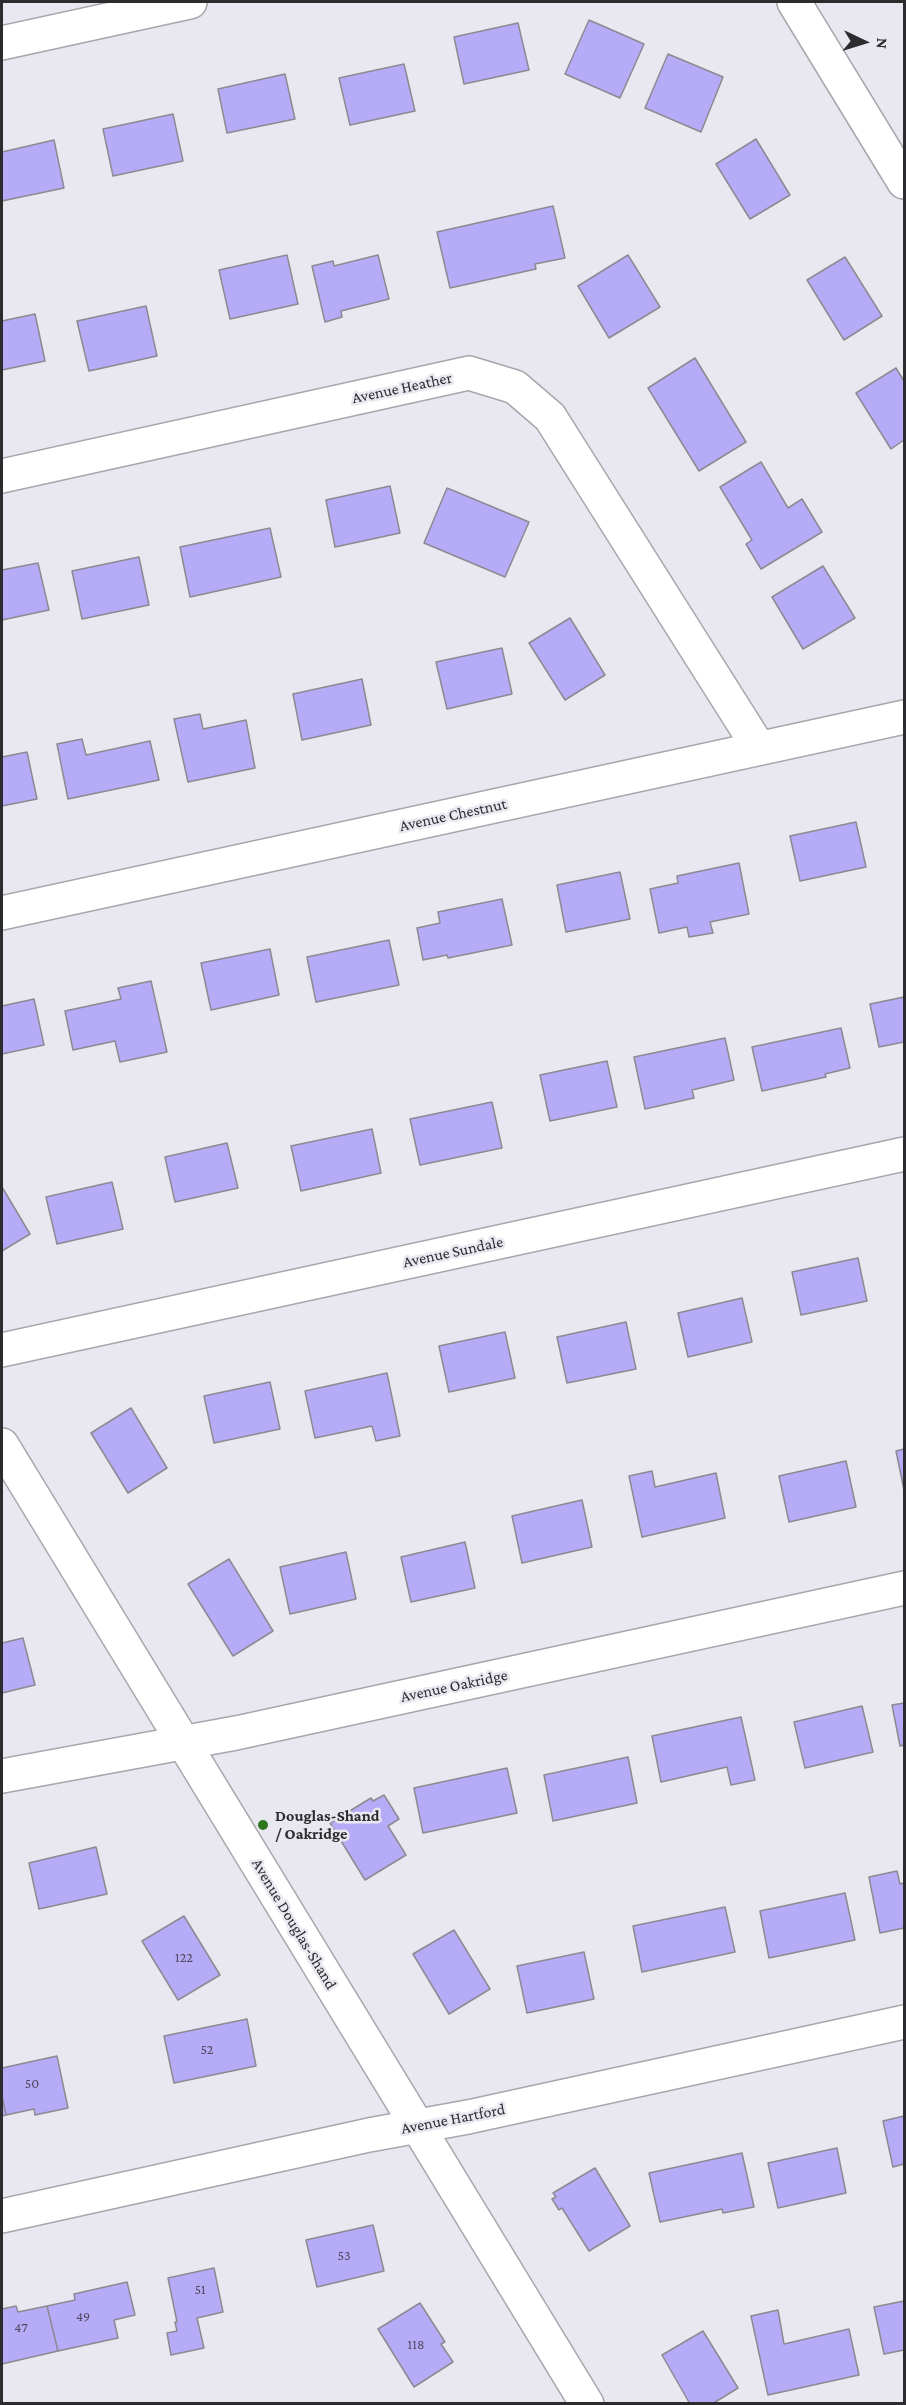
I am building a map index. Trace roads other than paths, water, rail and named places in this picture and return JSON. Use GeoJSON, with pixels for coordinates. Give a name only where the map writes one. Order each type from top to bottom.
{"type":"FeatureCollection","features":[{"type":"Feature","properties":{"kind":"street"},"geometry":{"type":"LineString","coordinates":[[2,43],[190,2]]}},
{"type":"Feature","properties":{"kind":"street"},"geometry":{"type":"LineString","coordinates":[[794,2],[904,182]]}},
{"type":"Feature","properties":{"kind":"street","name":"Avenue Heather"},"geometry":{"type":"LineString","coordinates":[[2,476],[470,373],[515,387],[550,417],[759,748]]}},
{"type":"Feature","properties":{"kind":"street","name":"Avenue Chestnut"},"geometry":{"type":"LineString","coordinates":[[2,914],[904,717]]}},
{"type":"Feature","properties":{"kind":"street","name":"Avenue Sundale"},"geometry":{"type":"LineString","coordinates":[[2,1350],[904,1154]]}},
{"type":"Feature","properties":{"kind":"street","name":"Avenue Douglas-Shand"},"geometry":{"type":"LineString","coordinates":[[2,1445],[587,2403]]}},
{"type":"Feature","properties":{"kind":"street","name":"Avenue Oakridge"},"geometry":{"type":"LineString","coordinates":[[2,1776],[236,1733],[904,1588]]}},
{"type":"Feature","properties":{"kind":"street","name":"Avenue Hartford"},"geometry":{"type":"LineString","coordinates":[[2,2216],[904,2022]]}},
{"type":"Feature","properties":{"kind":"place","name":"Douglas-Shand / Oakridge"},"geometry":{"type":"Point","coordinates":[263,1825]}}]}
